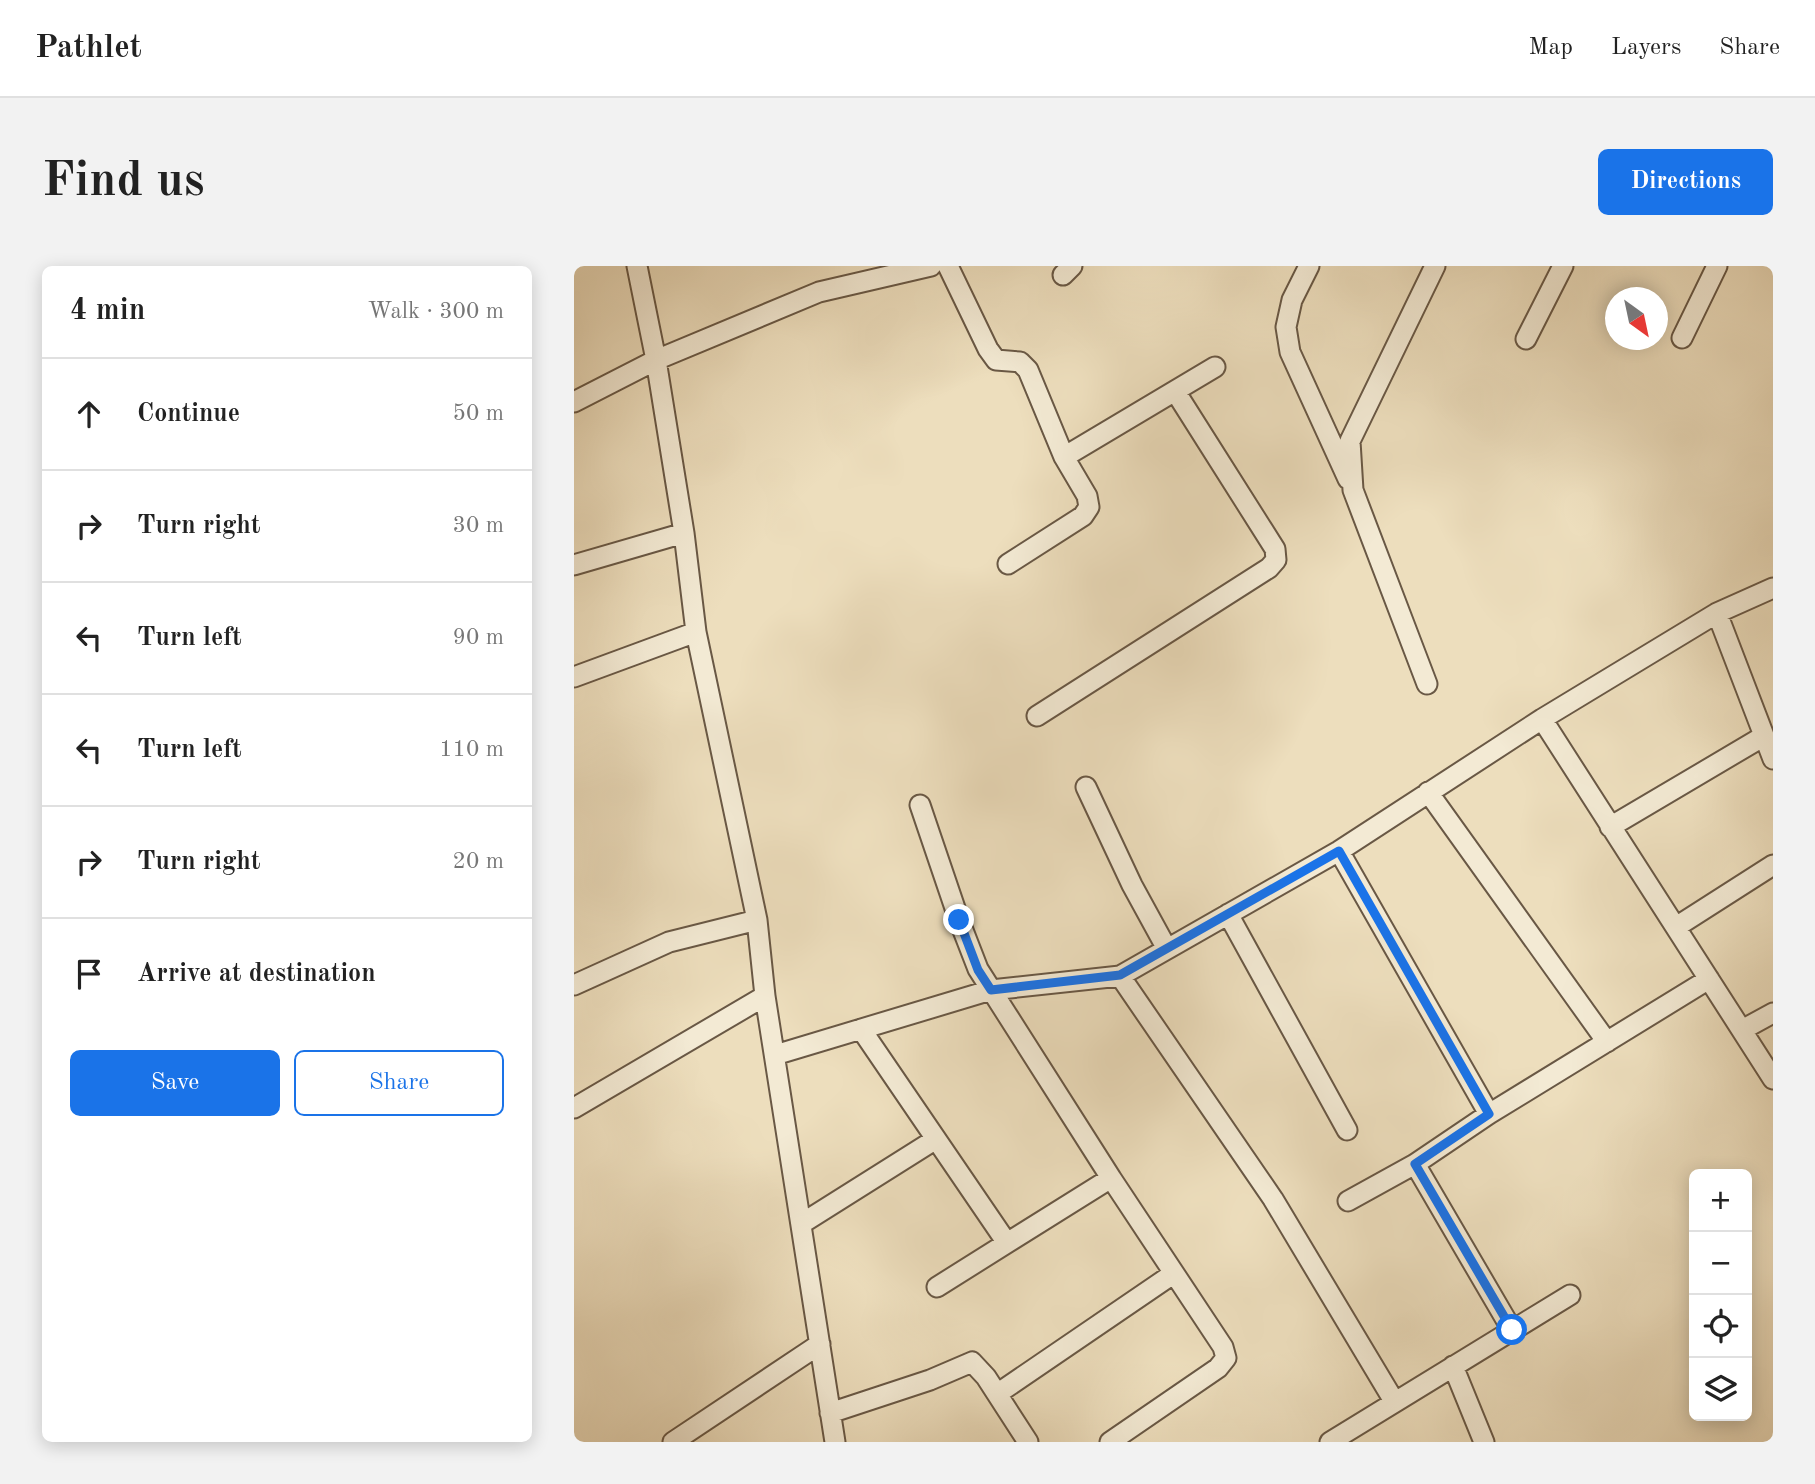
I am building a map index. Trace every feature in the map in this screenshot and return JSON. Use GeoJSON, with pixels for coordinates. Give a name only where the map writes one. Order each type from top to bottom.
{"type":"FeatureCollection","features":[{"type":"Feature","properties":{"kind":"street"},"geometry":{"type":"LineString","coordinates":[[637,266],[656,360],[684,533],[696,632],[757,920],[765,996],[835,1442]]}},
{"type":"Feature","properties":{"kind":"street"},"geometry":{"type":"LineString","coordinates":[[574,402],[656,360],[819,292],[931,266]]}},
{"type":"Feature","properties":{"kind":"street"},"geometry":{"type":"LineString","coordinates":[[948,266],[988,349],[996,360],[1020,362],[1028,370],[1065,457],[1087,496],[1089,507],[1083,516],[1008,564]]}},
{"type":"Feature","properties":{"kind":"street"},"geometry":{"type":"LineString","coordinates":[[1308,266],[1292,300],[1286,327],[1290,352],[1353,490],[1427,684]]}},
{"type":"Feature","properties":{"kind":"street"},"geometry":{"type":"LineString","coordinates":[[1353,490],[1350,442],[1435,266]]}},
{"type":"Feature","properties":{"kind":"street"},"geometry":{"type":"LineString","coordinates":[[1525,339],[1563,266]]}},
{"type":"Feature","properties":{"kind":"street"},"geometry":{"type":"LineString","coordinates":[[1682,338],[1717,266]]}},
{"type":"Feature","properties":{"kind":"street"},"geometry":{"type":"LineString","coordinates":[[1065,457],[1215,367]]}},
{"type":"Feature","properties":{"kind":"street"},"geometry":{"type":"LineString","coordinates":[[1037,716],[1269,568],[1276,559],[1275,549],[1175,391]]}},
{"type":"Feature","properties":{"kind":"street"},"geometry":{"type":"LineString","coordinates":[[574,565],[684,533]]}},
{"type":"Feature","properties":{"kind":"street"},"geometry":{"type":"LineString","coordinates":[[775,1055],[991,990],[1120,975],[1339,851],[1542,719],[1717,613],[1773,588]]}},
{"type":"Feature","properties":{"kind":"street"},"geometry":{"type":"LineString","coordinates":[[1717,613],[1773,759]]}},
{"type":"Feature","properties":{"kind":"street"},"geometry":{"type":"LineString","coordinates":[[574,677],[696,632]]}},
{"type":"Feature","properties":{"kind":"street"},"geometry":{"type":"LineString","coordinates":[[1542,719],[1773,1079]]}},
{"type":"Feature","properties":{"kind":"street"},"geometry":{"type":"LineString","coordinates":[[1610,827],[1764,736]]}},
{"type":"Feature","properties":{"kind":"street"},"geometry":{"type":"LineString","coordinates":[[1086,787],[1132,885],[1167,949]]}},
{"type":"Feature","properties":{"kind":"street"},"geometry":{"type":"LineString","coordinates":[[1428,792],[1607,1042]]}},
{"type":"Feature","properties":{"kind":"street"},"geometry":{"type":"LineString","coordinates":[[920,805],[978,970],[1223,1347],[1226,1358],[1218,1368],[1110,1442]]}},
{"type":"Feature","properties":{"kind":"street"},"geometry":{"type":"LineString","coordinates":[[1339,851],[1489,1114]]}},
{"type":"Feature","properties":{"kind":"street"},"geometry":{"type":"LineString","coordinates":[[1676,927],[1773,865]]}},
{"type":"Feature","properties":{"kind":"street"},"geometry":{"type":"LineString","coordinates":[[1228,914],[1347,1130]]}},
{"type":"Feature","properties":{"kind":"street"},"geometry":{"type":"LineString","coordinates":[[574,985],[669,942],[757,920]]}},
{"type":"Feature","properties":{"kind":"street"},"geometry":{"type":"LineString","coordinates":[[1120,975],[1273,1199],[1394,1401]]}},
{"type":"Feature","properties":{"kind":"street"},"geometry":{"type":"LineString","coordinates":[[1348,1202],[1415,1164],[1489,1114],[1709,979]]}},
{"type":"Feature","properties":{"kind":"street"},"geometry":{"type":"LineString","coordinates":[[574,1108],[765,996]]}},
{"type":"Feature","properties":{"kind":"street"},"geometry":{"type":"LineString","coordinates":[[1742,1030],[1773,1013]]}},
{"type":"Feature","properties":{"kind":"street"},"geometry":{"type":"LineString","coordinates":[[862,1029],[1007,1243]]}},
{"type":"Feature","properties":{"kind":"street"},"geometry":{"type":"LineString","coordinates":[[801,1224],[936,1139]]}},
{"type":"Feature","properties":{"kind":"street"},"geometry":{"type":"LineString","coordinates":[[1415,1164],[1512,1330]]}},
{"type":"Feature","properties":{"kind":"street"},"geometry":{"type":"LineString","coordinates":[[937,1287],[1111,1178]]}},
{"type":"Feature","properties":{"kind":"street"},"geometry":{"type":"LineString","coordinates":[[997,1394],[1173,1273]]}},
{"type":"Feature","properties":{"kind":"street"},"geometry":{"type":"LineString","coordinates":[[1330,1442],[1570,1295]]}},
{"type":"Feature","properties":{"kind":"street"},"geometry":{"type":"LineString","coordinates":[[673,1442],[820,1344]]}},
{"type":"Feature","properties":{"kind":"street"},"geometry":{"type":"LineString","coordinates":[[830,1413],[930,1380],[971,1362],[986,1377],[1028,1442]]}},
{"type":"Feature","properties":{"kind":"street"},"geometry":{"type":"LineString","coordinates":[[1453,1366],[1484,1442]]}},
{"type":"Feature","properties":{"kind":"route"},"geometry":{"type":"LineString","coordinates":[[959,920],[978,970],[991,990],[1120,975],[1339,851],[1489,1114],[1415,1164],[1512,1330]]}}]}
